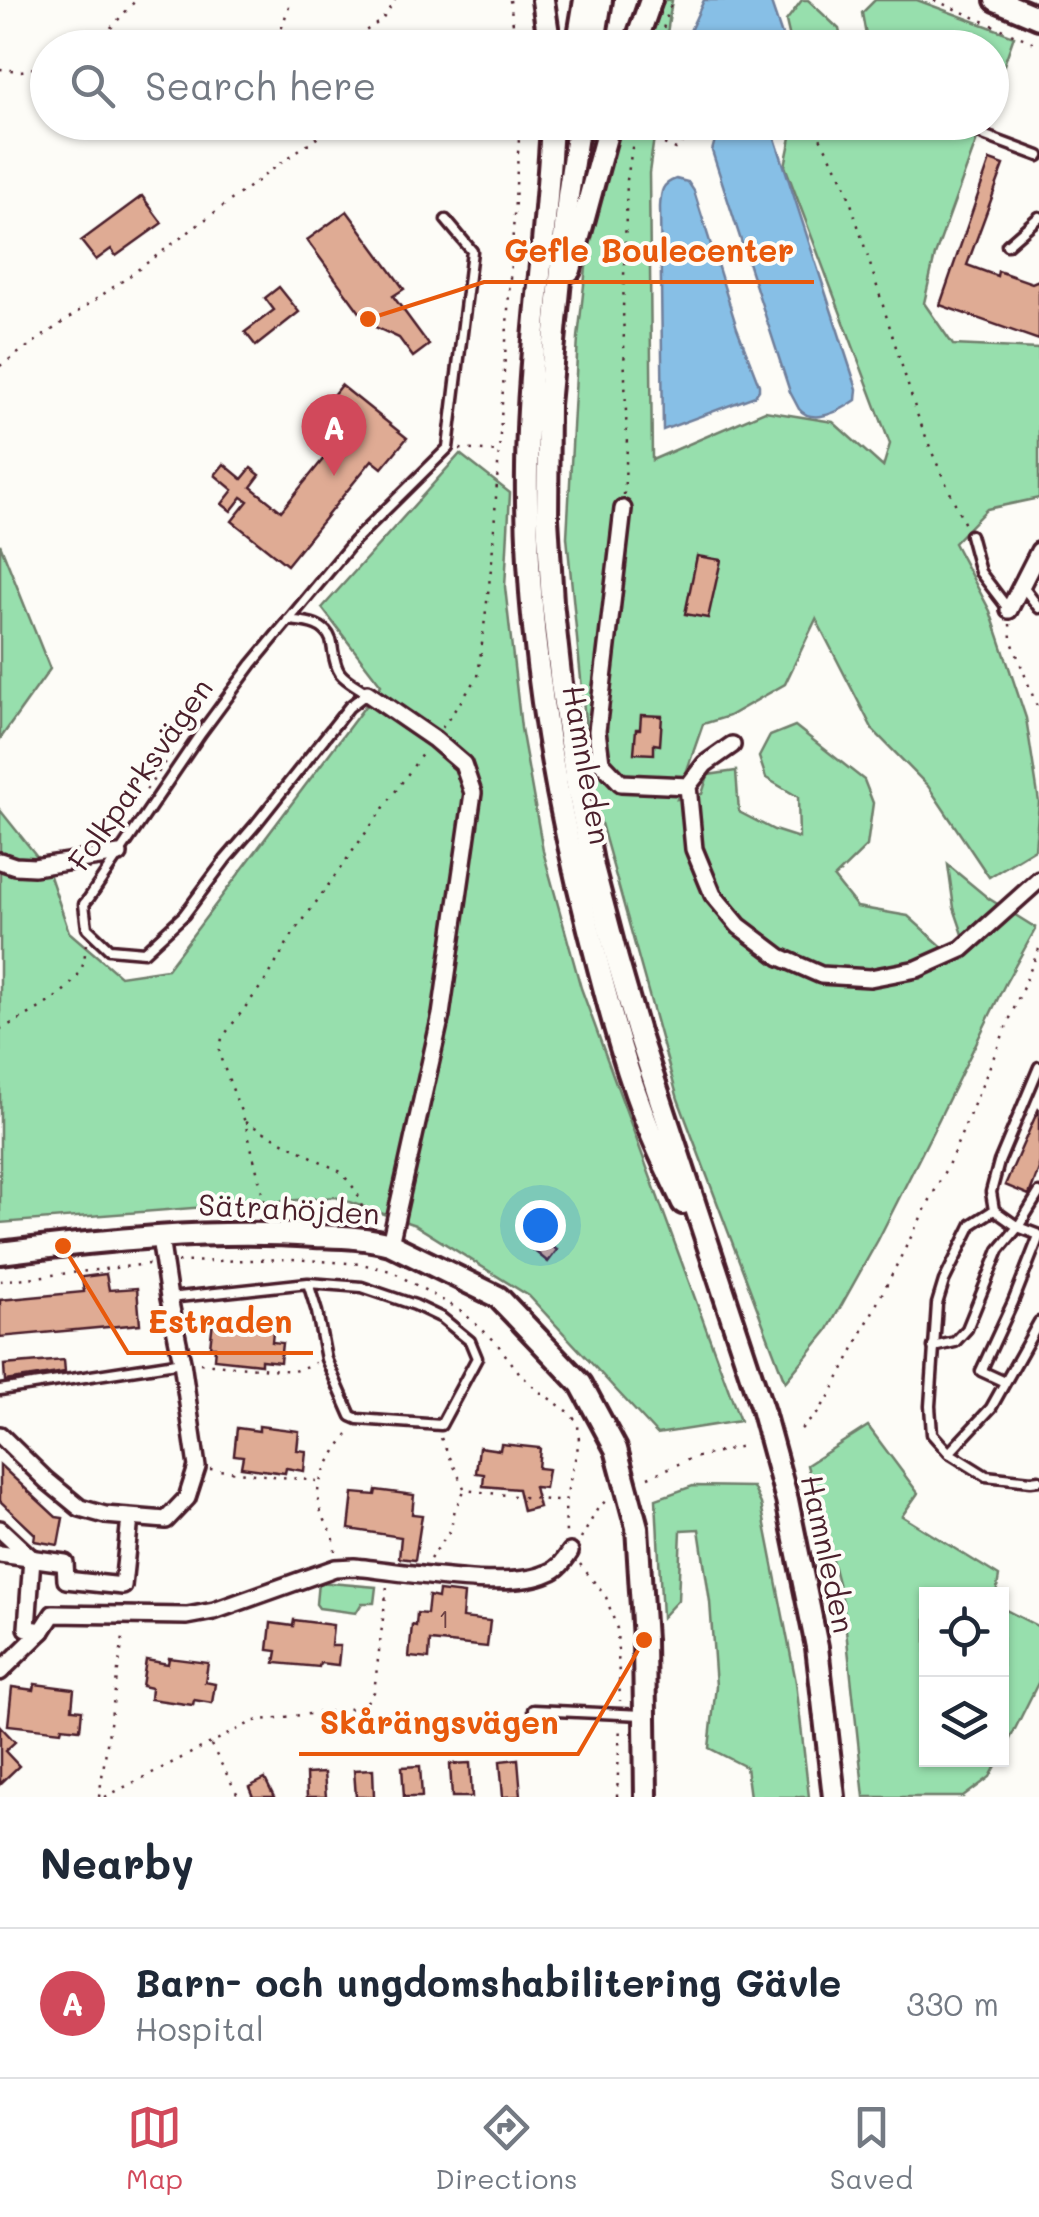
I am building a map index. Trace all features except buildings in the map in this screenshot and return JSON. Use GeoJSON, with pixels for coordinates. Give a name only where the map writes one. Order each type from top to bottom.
{"type":"FeatureCollection","features":[{"type":"Feature","properties":{"kind":"main road"},"geometry":{"type":"LineString","coordinates":[[543,0],[547,30]]}},
{"type":"Feature","properties":{"kind":"main road"},"geometry":{"type":"LineString","coordinates":[[580,30],[585,0]]}},
{"type":"Feature","properties":{"kind":"main road"},"geometry":{"type":"LineString","coordinates":[[596,30],[601,0]]}},
{"type":"Feature","properties":{"kind":"main road"},"geometry":{"type":"LineString","coordinates":[[640,30],[651,0]]}},
{"type":"Feature","properties":{"kind":"main road"},"geometry":{"type":"LineString","coordinates":[[996,0],[1039,18]]}},
{"type":"Feature","properties":{"kind":"main road","name":"Hamnleden"},"geometry":{"type":"LineString","coordinates":[[551,140],[530,384],[527,470],[528,539],[542,690],[574,873],[598,966],[643,1113],[715,1272]]}},
{"type":"Feature","properties":{"kind":"main road","name":"Hamnleden"},"geometry":{"type":"LineString","coordinates":[[543,243],[562,140]]}},
{"type":"Feature","properties":{"kind":"main road","name":"Hamnleden"},"geometry":{"type":"LineString","coordinates":[[576,140],[548,404],[547,518],[554,618],[575,775],[593,867],[638,1032],[763,1412],[786,1500],[817,1646],[834,1797]]}},
{"type":"Feature","properties":{"kind":"main road","name":"Hamnleden"},"geometry":{"type":"LineString","coordinates":[[554,330],[605,140]]}},
{"type":"Feature","properties":{"kind":"main road","name":"Sätrahöjden"},"geometry":{"type":"LineString","coordinates":[[0,1253],[192,1234],[256,1233],[381,1242],[498,1297],[581,1384],[616,1449],[637,1527],[646,1797]]}},
{"type":"Feature","properties":{"kind":"street"},"geometry":{"type":"LineString","coordinates":[[623,508],[598,732],[601,762],[621,783],[688,786]]}},
{"type":"Feature","properties":{"kind":"street"},"geometry":{"type":"LineString","coordinates":[[1009,610],[1039,551]]}},
{"type":"Feature","properties":{"kind":"street"},"geometry":{"type":"LineString","coordinates":[[367,694],[434,739],[463,764],[473,793],[441,1015],[381,1242]]}},
{"type":"Feature","properties":{"kind":"street"},"geometry":{"type":"LineString","coordinates":[[732,745],[705,764],[688,786],[694,849],[714,896],[738,926],[780,956],[821,975],[870,978],[917,969],[962,949],[1039,880]]}},
{"type":"Feature","properties":{"kind":"street"},"geometry":{"type":"LineString","coordinates":[[0,861],[34,867],[118,854]]}},
{"type":"Feature","properties":{"kind":"street"},"geometry":{"type":"LineString","coordinates":[[0,1435],[80,1508],[166,1520],[188,1498],[197,1467],[160,1238]]}},
{"type":"Feature","properties":{"kind":"street"},"geometry":{"type":"LineString","coordinates":[[122,1615],[130,1518]]}},
{"type":"Feature","properties":{"kind":"street"},"geometry":{"type":"LineString","coordinates":[[0,1529],[32,1558]]}},
{"type":"Feature","properties":{"kind":"street"},"geometry":{"type":"LineString","coordinates":[[0,1672],[42,1631],[53,1614],[186,1616],[214,1612],[334,1568],[494,1582],[524,1580],[548,1574],[570,1552]]}},
{"type":"Feature","properties":{"kind":"street"},"geometry":{"type":"LineString","coordinates":[[0,1554],[65,1562],[66,1580],[123,1586]]}},
{"type":"Feature","properties":{"kind":"street"},"geometry":{"type":"LineString","coordinates":[[32,1558],[27,1628],[42,1631]]}},
{"type":"Feature","properties":{"kind":"lane"},"geometry":{"type":"LineString","coordinates":[[996,140],[1039,156]]}},
{"type":"Feature","properties":{"kind":"lane"},"geometry":{"type":"LineString","coordinates":[[1006,245],[1039,217]]}},
{"type":"Feature","properties":{"kind":"lane"},"geometry":{"type":"LineString","coordinates":[[446,220],[472,251],[448,448]]}},
{"type":"Feature","properties":{"kind":"lane","name":"Folkparksvägen"},"geometry":{"type":"LineString","coordinates":[[87,928],[84,904],[209,722],[354,541],[448,448]]}},
{"type":"Feature","properties":{"kind":"lane"},"geometry":{"type":"LineString","coordinates":[[970,535],[980,572],[1009,610]]}},
{"type":"Feature","properties":{"kind":"lane"},"geometry":{"type":"LineString","coordinates":[[1022,587],[1039,608]]}},
{"type":"Feature","properties":{"kind":"lane"},"geometry":{"type":"LineString","coordinates":[[87,928],[109,949],[144,952],[184,915],[349,707],[367,694],[341,675],[326,631],[318,625],[288,620]]}},
{"type":"Feature","properties":{"kind":"lane"},"geometry":{"type":"LineString","coordinates":[[1005,1382],[981,1371],[1014,1302],[1039,1235],[1018,1227],[994,1210],[991,1192],[999,1162],[1039,1067]]}},
{"type":"Feature","properties":{"kind":"lane"},"geometry":{"type":"LineString","coordinates":[[933,1347],[955,1342],[967,1329],[999,1250],[1039,1193]]}},
{"type":"Feature","properties":{"kind":"lane"},"geometry":{"type":"LineString","coordinates":[[994,1210],[972,1224],[937,1304],[930,1406],[932,1434],[950,1453],[986,1476],[1039,1480]]}},
{"type":"Feature","properties":{"kind":"lane"},"geometry":{"type":"LineString","coordinates":[[169,1298],[308,1283],[362,1287],[442,1318],[470,1341],[477,1358],[441,1426],[352,1416],[326,1359],[308,1283]]}},
{"type":"Feature","properties":{"kind":"lane"},"geometry":{"type":"LineString","coordinates":[[950,1453],[991,1408],[1039,1322]]}},
{"type":"Feature","properties":{"kind":"lane"},"geometry":{"type":"LineString","coordinates":[[0,1390],[182,1362]]}},
{"type":"Feature","properties":{"kind":"lane"},"geometry":{"type":"LineString","coordinates":[[533,1710],[644,1716]]}},
{"type":"Feature","properties":{"kind":"path"},"geometry":{"type":"LineString","coordinates":[[109,30],[136,0]]}},
{"type":"Feature","properties":{"kind":"path"},"geometry":{"type":"LineString","coordinates":[[281,30],[291,0]]}},
{"type":"Feature","properties":{"kind":"path"},"geometry":{"type":"LineString","coordinates":[[367,30],[382,20],[395,0]]}},
{"type":"Feature","properties":{"kind":"path"},"geometry":{"type":"LineString","coordinates":[[510,0],[514,30]]}},
{"type":"Feature","properties":{"kind":"path"},"geometry":{"type":"LineString","coordinates":[[663,30],[672,0]]}},
{"type":"Feature","properties":{"kind":"path"},"geometry":{"type":"LineString","coordinates":[[934,0],[1002,30]]}},
{"type":"Feature","properties":{"kind":"path"},"geometry":{"type":"LineString","coordinates":[[500,30],[514,27]]}},
{"type":"Feature","properties":{"kind":"path"},"geometry":{"type":"LineString","coordinates":[[1009,33],[1039,46]]}},
{"type":"Feature","properties":{"kind":"path"},"geometry":{"type":"LineString","coordinates":[[0,69],[30,69]]}},
{"type":"Feature","properties":{"kind":"path"},"geometry":{"type":"LineString","coordinates":[[0,366],[314,140]]}},
{"type":"Feature","properties":{"kind":"path"},"geometry":{"type":"LineString","coordinates":[[267,1212],[245,1122],[219,1054],[222,1038],[478,677],[492,560],[519,140]]}},
{"type":"Feature","properties":{"kind":"path"},"geometry":{"type":"LineString","coordinates":[[623,508],[623,309],[632,140]]}},
{"type":"Feature","properties":{"kind":"path"},"geometry":{"type":"LineString","coordinates":[[653,140],[676,149],[686,140]]}},
{"type":"Feature","properties":{"kind":"path"},"geometry":{"type":"LineString","coordinates":[[821,140],[844,180],[917,414],[970,535]]}},
{"type":"Feature","properties":{"kind":"path"},"geometry":{"type":"LineString","coordinates":[[448,448],[498,452]]}},
{"type":"Feature","properties":{"kind":"path"},"geometry":{"type":"LineString","coordinates":[[1009,610],[1011,639],[1039,712]]}},
{"type":"Feature","properties":{"kind":"path"},"geometry":{"type":"LineString","coordinates":[[140,799],[177,747]]}},
{"type":"Feature","properties":{"kind":"path"},"geometry":{"type":"LineString","coordinates":[[0,1029],[45,1004],[82,970],[87,928]]}},
{"type":"Feature","properties":{"kind":"path"},"geometry":{"type":"LineString","coordinates":[[801,1429],[818,1414],[830,1395],[951,1158],[1039,949]]}},
{"type":"Feature","properties":{"kind":"path"},"geometry":{"type":"LineString","coordinates":[[245,1122],[341,1172],[357,1192],[381,1242]]}},
{"type":"Feature","properties":{"kind":"path"},"geometry":{"type":"LineString","coordinates":[[0,1281],[163,1263],[292,1259],[361,1264],[391,1271],[460,1310],[495,1341],[536,1390],[569,1412],[578,1424],[579,1442],[566,1502],[566,1534],[570,1552],[606,1597],[617,1629],[617,1797]]}},
{"type":"Feature","properties":{"kind":"path"},"geometry":{"type":"LineString","coordinates":[[182,1362],[294,1371],[326,1359]]}},
{"type":"Feature","properties":{"kind":"path"},"geometry":{"type":"LineString","coordinates":[[334,1568],[336,1537],[320,1510],[318,1481],[358,1418]]}},
{"type":"Feature","properties":{"kind":"path"},"geometry":{"type":"LineString","coordinates":[[436,1426],[465,1490]]}},
{"type":"Feature","properties":{"kind":"path"},"geometry":{"type":"LineString","coordinates":[[648,1476],[747,1445]]}},
{"type":"Feature","properties":{"kind":"path"},"geometry":{"type":"LineString","coordinates":[[197,1467],[318,1481]]}},
{"type":"Feature","properties":{"kind":"path"},"geometry":{"type":"LineString","coordinates":[[465,1490],[566,1502]]}},
{"type":"Feature","properties":{"kind":"path"},"geometry":{"type":"LineString","coordinates":[[420,1574],[450,1531],[465,1490]]}},
{"type":"Feature","properties":{"kind":"path"},"geometry":{"type":"LineString","coordinates":[[570,1552],[598,1508],[613,1494]]}},
{"type":"Feature","properties":{"kind":"path"},"geometry":{"type":"LineString","coordinates":[[102,1797],[254,1720],[363,1707],[374,1692],[390,1570]]}},
{"type":"Feature","properties":{"kind":"path"},"geometry":{"type":"LineString","coordinates":[[102,1797],[122,1615]]}},
{"type":"Feature","properties":{"kind":"path"},"geometry":{"type":"LineString","coordinates":[[210,1743],[238,1797]]}},
{"type":"Feature","properties":{"kind":"green space"},"geometry":{"type":"Polygon","coordinates":[[[658,0],[672,0],[668,30],[647,30],[658,0]]]}},
{"type":"Feature","properties":{"kind":"green space"},"geometry":{"type":"Polygon","coordinates":[[[802,0],[808,0],[839,30],[788,30],[786,21],[802,0]]]}},
{"type":"Feature","properties":{"kind":"green space"},"geometry":{"type":"Polygon","coordinates":[[[875,0],[917,0],[998,30],[865,30],[862,13],[875,0]]]}},
{"type":"Feature","properties":{"kind":"green space"},"geometry":{"type":"Polygon","coordinates":[[[615,140],[654,140],[649,173],[652,460],[765,411],[833,422],[883,467],[890,444],[785,166],[790,140],[977,140],[935,255],[924,303],[953,345],[1039,349],[1039,498],[987,509],[954,543],[990,611],[1026,718],[1039,802],[1035,849],[989,877],[928,786],[873,730],[816,619],[785,684],[729,716],[703,724],[677,799],[702,794],[708,775],[736,771],[739,812],[799,838],[798,797],[766,778],[759,757],[770,736],[795,726],[864,780],[873,803],[867,846],[834,878],[857,907],[908,916],[956,959],[968,949],[954,908],[948,865],[988,898],[1036,928],[878,1240],[827,1331],[785,1382],[678,1099],[592,791],[567,537],[578,338],[590,232],[615,140]]]}},
{"type":"Feature","properties":{"kind":"green space"},"geometry":{"type":"Polygon","coordinates":[[[460,454],[510,493],[505,587],[521,728],[543,851],[581,988],[740,1421],[657,1434],[529,1296],[415,1225],[335,1197],[0,1223],[0,810],[48,870],[69,932],[120,976],[167,969],[381,685],[322,608],[460,454]]]}},
{"type":"Feature","properties":{"kind":"green space"},"geometry":{"type":"Polygon","coordinates":[[[0,544],[50,669],[0,739],[0,544]]]}},
{"type":"Feature","properties":{"kind":"green space"},"geometry":{"type":"Polygon","coordinates":[[[868,1426],[918,1493],[902,1516],[999,1576],[997,1587],[919,1587],[919,1767],[995,1767],[990,1777],[963,1797],[864,1797],[843,1602],[807,1465],[868,1426]]]}},
{"type":"Feature","properties":{"kind":"green space"},"geometry":{"type":"Polygon","coordinates":[[[693,1486],[753,1487],[761,1504],[796,1682],[809,1797],[750,1797],[746,1767],[709,1748],[716,1686],[710,1602],[699,1529],[681,1530],[678,1600],[662,1617],[656,1499],[693,1486]]]}},
{"type":"Feature","properties":{"kind":"green space"},"geometry":{"type":"Polygon","coordinates":[[[318,1582],[376,1587],[374,1603],[362,1603],[356,1613],[319,1608],[318,1582]]]}},
{"type":"Feature","properties":{"kind":"green space"},"geometry":{"type":"Polygon","coordinates":[[[1009,1612],[1039,1627],[1039,1681],[1009,1741],[1009,1612]]]}},
{"type":"Feature","properties":{"kind":"water"},"geometry":{"type":"Polygon","coordinates":[[[704,0],[770,0],[780,30],[690,30],[704,0]]]}},
{"type":"Feature","properties":{"kind":"water"},"geometry":{"type":"Polygon","coordinates":[[[715,140],[776,140],[857,389],[856,400],[843,408],[828,415],[805,414],[790,392],[712,151],[715,140]]]}},
{"type":"Feature","properties":{"kind":"water"},"geometry":{"type":"Polygon","coordinates":[[[676,179],[688,182],[694,191],[759,390],[755,396],[663,430],[660,207],[663,189],[676,179]]]}},
{"type":"Feature","properties":{"kind":"place","name":"Gefle Boulecenter"},"geometry":{"type":"Point","coordinates":[368,319]}},
{"type":"Feature","properties":{"kind":"place","name":"Barn- och ungdomshabilitering Gävle"},"geometry":{"type":"Point","coordinates":[334,476]}},
{"type":"Feature","properties":{"kind":"place","name":"Estraden"},"geometry":{"type":"Point","coordinates":[63,1246]}},
{"type":"Feature","properties":{"kind":"place","name":"Skårängsvägen"},"geometry":{"type":"Point","coordinates":[644,1640]}}]}
